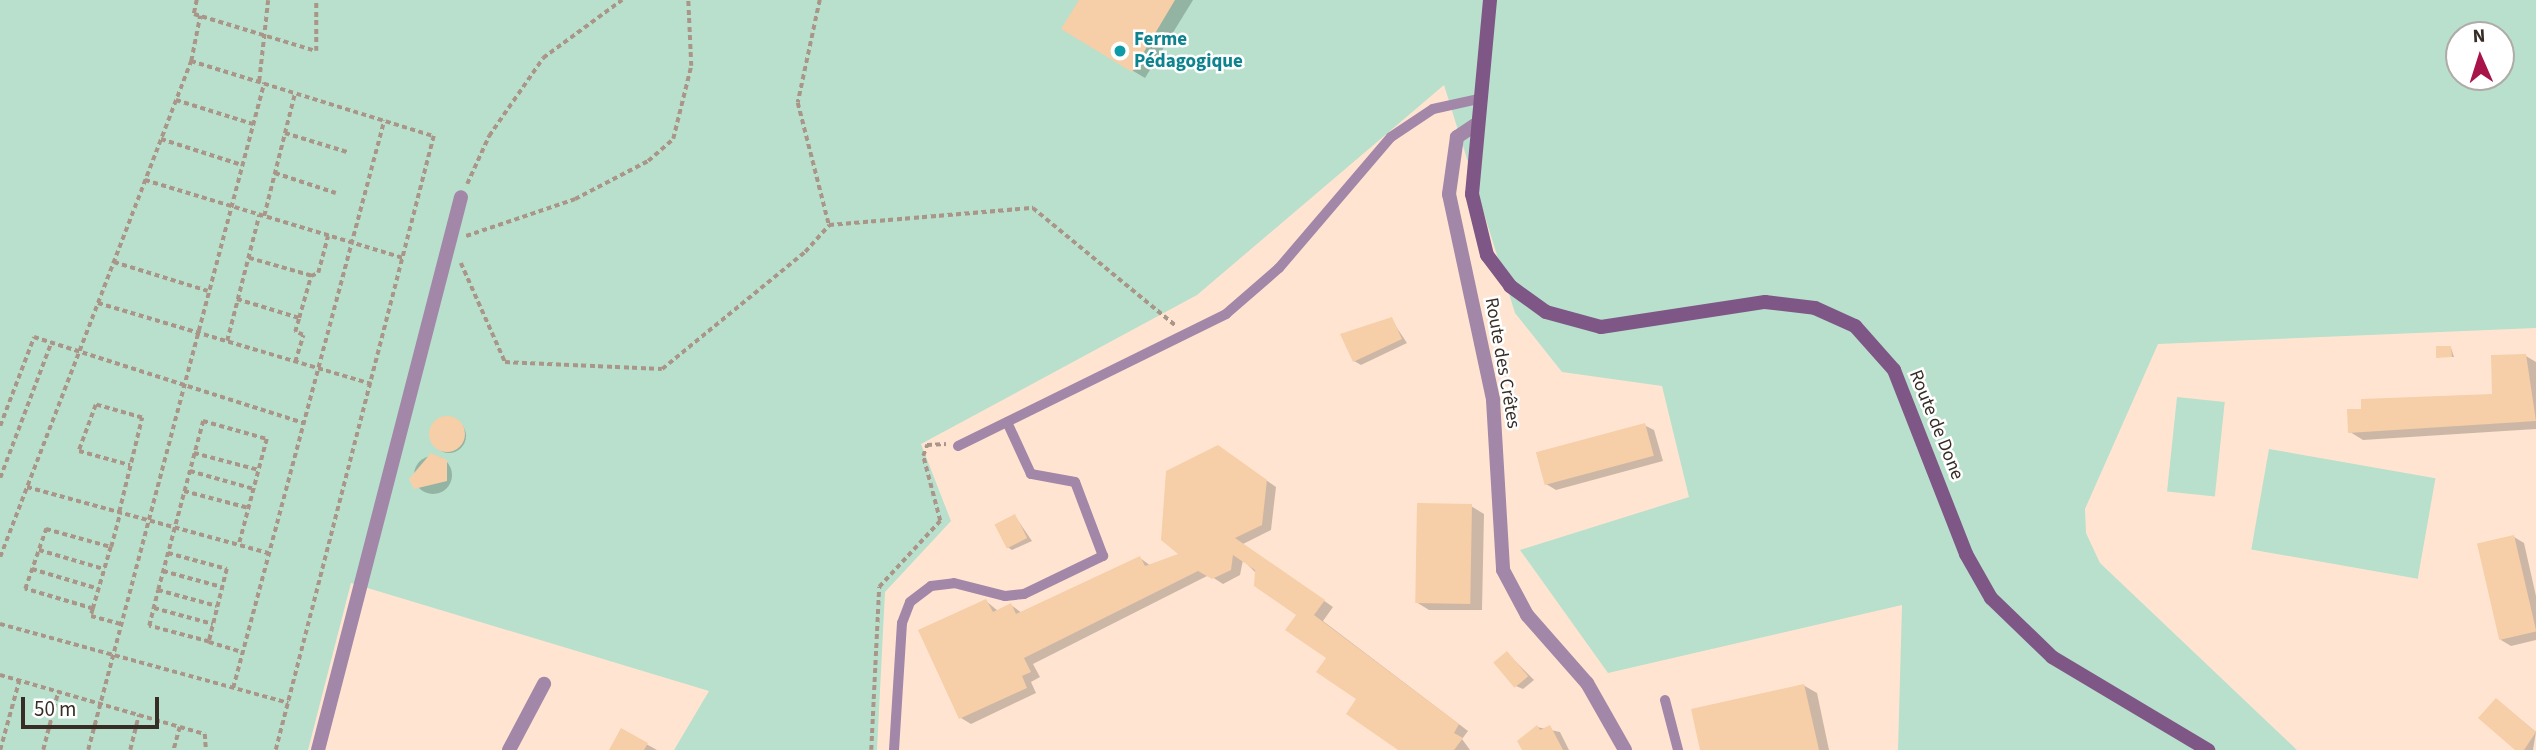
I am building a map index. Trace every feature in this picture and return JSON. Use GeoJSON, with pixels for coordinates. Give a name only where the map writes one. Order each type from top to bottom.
{"type":"FeatureCollection","features":[{"type":"Feature","properties":{"kind":"street","name":"Route des Crêtes"},"geometry":{"type":"LineString","coordinates":[[1490,0],[1475,125],[1457,137],[1449,194],[1493,400],[1503,570],[1527,615],[1587,683],[1625,750]]}},
{"type":"Feature","properties":{"kind":"street","name":"Route de Done"},"geometry":{"type":"LineString","coordinates":[[1475,125],[1472,194],[1480,240],[1497,272],[1525,299],[1562,319],[1601,327],[1765,302],[1815,308],[1855,326],[1894,370],[1966,554],[1991,598],[2052,657],[2208,750]]}},
{"type":"Feature","properties":{"kind":"street"},"geometry":{"type":"LineString","coordinates":[[318,750],[461,197]]}},
{"type":"Feature","properties":{"kind":"street"},"geometry":{"type":"LineString","coordinates":[[509,750],[544,684]]}},
{"type":"Feature","properties":{"kind":"lane"},"geometry":{"type":"LineString","coordinates":[[958,446],[1226,314],[1279,268],[1391,137],[1433,109],[1479,99]]}},
{"type":"Feature","properties":{"kind":"lane"},"geometry":{"type":"LineString","coordinates":[[894,750],[902,623],[911,602],[930,586],[954,583],[1005,596],[1024,594],[1103,556],[1075,482],[1031,474],[1007,422]]}},
{"type":"Feature","properties":{"kind":"lane"},"geometry":{"type":"LineString","coordinates":[[1665,700],[1678,750]]}},
{"type":"Feature","properties":{"kind":"path"},"geometry":{"type":"LineString","coordinates":[[197,0],[194,14],[316,51],[316,0]]}},
{"type":"Feature","properties":{"kind":"path"},"geometry":{"type":"LineString","coordinates":[[88,750],[253,124],[267,36],[268,0]]}},
{"type":"Feature","properties":{"kind":"path"},"geometry":{"type":"LineString","coordinates":[[461,197],[489,136],[543,58],[622,0]]}},
{"type":"Feature","properties":{"kind":"path"},"geometry":{"type":"LineString","coordinates":[[688,0],[691,66],[673,139],[648,161],[575,199],[506,227],[451,237],[505,362],[662,369],[805,252],[829,225],[1032,208],[1185,334]]}},
{"type":"Feature","properties":{"kind":"path"},"geometry":{"type":"LineString","coordinates":[[820,0],[798,103],[829,225]]}},
{"type":"Feature","properties":{"kind":"path"},"geometry":{"type":"LineString","coordinates":[[0,557],[191,61],[200,16]]}},
{"type":"Feature","properties":{"kind":"path"},"geometry":{"type":"LineString","coordinates":[[191,61],[434,136],[276,750]]}},
{"type":"Feature","properties":{"kind":"path"},"geometry":{"type":"LineString","coordinates":[[227,341],[295,93]]}},
{"type":"Feature","properties":{"kind":"path"},"geometry":{"type":"LineString","coordinates":[[176,100],[253,124]]}},
{"type":"Feature","properties":{"kind":"path"},"geometry":{"type":"LineString","coordinates":[[233,688],[384,121]]}},
{"type":"Feature","properties":{"kind":"path"},"geometry":{"type":"LineString","coordinates":[[285,133],[347,152]]}},
{"type":"Feature","properties":{"kind":"path"},"geometry":{"type":"LineString","coordinates":[[161,139],[242,165]]}},
{"type":"Feature","properties":{"kind":"path"},"geometry":{"type":"LineString","coordinates":[[275,173],[336,193]]}},
{"type":"Feature","properties":{"kind":"path"},"geometry":{"type":"LineString","coordinates":[[145,180],[403,258]]}},
{"type":"Feature","properties":{"kind":"path"},"geometry":{"type":"LineString","coordinates":[[248,258],[311,276],[318,273],[328,236]]}},
{"type":"Feature","properties":{"kind":"path"},"geometry":{"type":"LineString","coordinates":[[114,262],[208,291]]}},
{"type":"Feature","properties":{"kind":"path"},"geometry":{"type":"LineString","coordinates":[[295,362],[303,335],[295,332],[311,276]]}},
{"type":"Feature","properties":{"kind":"path"},"geometry":{"type":"LineString","coordinates":[[237,299],[299,318]]}},
{"type":"Feature","properties":{"kind":"path"},"geometry":{"type":"LineString","coordinates":[[97,303],[371,384]]}},
{"type":"Feature","properties":{"kind":"path"},"geometry":{"type":"LineString","coordinates":[[0,426],[34,337],[303,423]]}},
{"type":"Feature","properties":{"kind":"path"},"geometry":{"type":"LineString","coordinates":[[0,478],[51,343]]}},
{"type":"Feature","properties":{"kind":"path"},"geometry":{"type":"LineString","coordinates":[[121,624],[91,616],[120,513],[142,418],[96,405],[79,451],[130,465]]}},
{"type":"Feature","properties":{"kind":"path"},"geometry":{"type":"LineString","coordinates":[[239,545],[267,439],[203,421],[149,626],[242,652]]}},
{"type":"Feature","properties":{"kind":"path"},"geometry":{"type":"LineString","coordinates":[[871,750],[879,587],[940,522],[923,457],[927,445],[958,446]]}},
{"type":"Feature","properties":{"kind":"path"},"geometry":{"type":"LineString","coordinates":[[194,453],[259,470]]}},
{"type":"Feature","properties":{"kind":"path"},"geometry":{"type":"LineString","coordinates":[[190,471],[254,489]]}},
{"type":"Feature","properties":{"kind":"path"},"geometry":{"type":"LineString","coordinates":[[27,487],[269,554]]}},
{"type":"Feature","properties":{"kind":"path"},"geometry":{"type":"LineString","coordinates":[[184,491],[248,508]]}},
{"type":"Feature","properties":{"kind":"path"},"geometry":{"type":"LineString","coordinates":[[93,609],[25,589],[46,529],[111,547]]}},
{"type":"Feature","properties":{"kind":"path"},"geometry":{"type":"LineString","coordinates":[[39,550],[104,569]]}},
{"type":"Feature","properties":{"kind":"path"},"geometry":{"type":"LineString","coordinates":[[168,553],[227,569],[209,642]]}},
{"type":"Feature","properties":{"kind":"path"},"geometry":{"type":"LineString","coordinates":[[32,569],[99,589]]}},
{"type":"Feature","properties":{"kind":"path"},"geometry":{"type":"LineString","coordinates":[[163,571],[222,587]]}},
{"type":"Feature","properties":{"kind":"path"},"geometry":{"type":"LineString","coordinates":[[158,590],[218,607]]}},
{"type":"Feature","properties":{"kind":"path"},"geometry":{"type":"LineString","coordinates":[[154,608],[214,624]]}},
{"type":"Feature","properties":{"kind":"path"},"geometry":{"type":"LineString","coordinates":[[0,624],[288,703]]}},
{"type":"Feature","properties":{"kind":"path"},"geometry":{"type":"LineString","coordinates":[[0,675],[205,734],[205,750]]}},
{"type":"Feature","properties":{"kind":"path"},"geometry":{"type":"LineString","coordinates":[[0,750],[19,680]]}},
{"type":"Feature","properties":{"kind":"path"},"geometry":{"type":"LineString","coordinates":[[43,750],[58,692]]}},
{"type":"Feature","properties":{"kind":"path"},"geometry":{"type":"LineString","coordinates":[[130,750],[139,715]]}},
{"type":"Feature","properties":{"kind":"path"},"geometry":{"type":"LineString","coordinates":[[174,750],[180,727]]}},
{"type":"Feature","properties":{"kind":"green space"},"geometry":{"type":"Polygon","coordinates":[[[0,0],[2536,0],[2536,328],[2158,344],[2085,509],[2086,533],[2100,563],[2297,750],[1898,750],[1902,605],[1608,673],[1520,550],[1689,497],[1662,386],[1562,372],[1515,313],[1444,85],[1197,295],[921,444],[951,521],[885,592],[877,750],[674,750],[709,691],[351,583],[308,750],[0,750],[0,0]]]}},
{"type":"Feature","properties":{"kind":"green space"},"geometry":{"type":"Polygon","coordinates":[[[2177,397],[2225,402],[2215,496],[2167,491],[2177,397]]]}},
{"type":"Feature","properties":{"kind":"green space"},"geometry":{"type":"Polygon","coordinates":[[[2269,449],[2435,478],[2418,579],[2251,549],[2269,449]]]}},
{"type":"Feature","properties":{"kind":"building","name":"Ferme Pédagogique"},"geometry":{"type":"Polygon","coordinates":[[[1079,0],[1175,0],[1132,72],[1061,29],[1079,0]]]}},
{"type":"Feature","properties":{"kind":"building"},"geometry":{"type":"Polygon","coordinates":[[[1392,317],[1402,339],[1353,362],[1340,334],[1392,317]]]}},
{"type":"Feature","properties":{"kind":"building"},"geometry":{"type":"Polygon","coordinates":[[[2436,346],[2451,346],[2452,357],[2436,358],[2436,346]]]}},
{"type":"Feature","properties":{"kind":"building"},"geometry":{"type":"Polygon","coordinates":[[[2526,354],[2536,421],[2348,433],[2347,409],[2361,409],[2361,399],[2492,394],[2491,355],[2526,354]]]}},
{"type":"Feature","properties":{"kind":"building"},"geometry":{"type":"Polygon","coordinates":[[[447,416],[460,421],[465,434],[460,447],[447,452],[434,447],[429,434],[434,421],[447,416]]]}},
{"type":"Feature","properties":{"kind":"building"},"geometry":{"type":"Polygon","coordinates":[[[1645,423],[1654,456],[1545,485],[1536,452],[1645,423]]]}},
{"type":"Feature","properties":{"kind":"building"},"geometry":{"type":"Polygon","coordinates":[[[1218,445],[1267,480],[1262,525],[1235,538],[1325,600],[1314,615],[1459,724],[1454,733],[1463,738],[1454,750],[1398,750],[1346,714],[1356,699],[1316,672],[1326,658],[1285,630],[1296,615],[1254,586],[1255,570],[1233,555],[1231,570],[1212,579],[1198,571],[1024,658],[1031,672],[1022,676],[1027,688],[959,719],[918,630],[986,599],[993,612],[1011,603],[1016,614],[1140,556],[1145,566],[1178,554],[1161,540],[1166,471],[1218,445]]]}},
{"type":"Feature","properties":{"kind":"building"},"geometry":{"type":"Polygon","coordinates":[[[431,453],[447,460],[447,481],[414,489],[409,479],[431,453]]]}},
{"type":"Feature","properties":{"kind":"building"},"geometry":{"type":"Polygon","coordinates":[[[1417,503],[1472,504],[1470,604],[1415,603],[1417,503]]]}},
{"type":"Feature","properties":{"kind":"building"},"geometry":{"type":"Polygon","coordinates":[[[1015,514],[1027,538],[1007,548],[995,524],[1015,514]]]}},
{"type":"Feature","properties":{"kind":"building"},"geometry":{"type":"Polygon","coordinates":[[[2514,535],[2536,632],[2499,640],[2477,544],[2514,535]]]}},
{"type":"Feature","properties":{"kind":"building"},"geometry":{"type":"Polygon","coordinates":[[[1507,651],[1528,676],[1514,688],[1493,663],[1507,651]]]}},
{"type":"Feature","properties":{"kind":"building"},"geometry":{"type":"Polygon","coordinates":[[[1804,684],[1819,750],[1700,750],[1691,709],[1804,684]]]}},
{"type":"Feature","properties":{"kind":"building"},"geometry":{"type":"Polygon","coordinates":[[[2496,698],[2536,732],[2524,750],[2515,750],[2478,718],[2496,698]]]}},
{"type":"Feature","properties":{"kind":"building"},"geometry":{"type":"Polygon","coordinates":[[[1537,725],[1540,730],[1550,725],[1563,750],[1522,750],[1517,741],[1537,725]]]}},
{"type":"Feature","properties":{"kind":"building"},"geometry":{"type":"Polygon","coordinates":[[[621,728],[648,743],[644,750],[609,750],[621,728]]]}},
{"type":"Feature","properties":{"kind":"place","name":"Ferme Pédagogique"},"geometry":{"type":"Point","coordinates":[1120,51]}}]}
